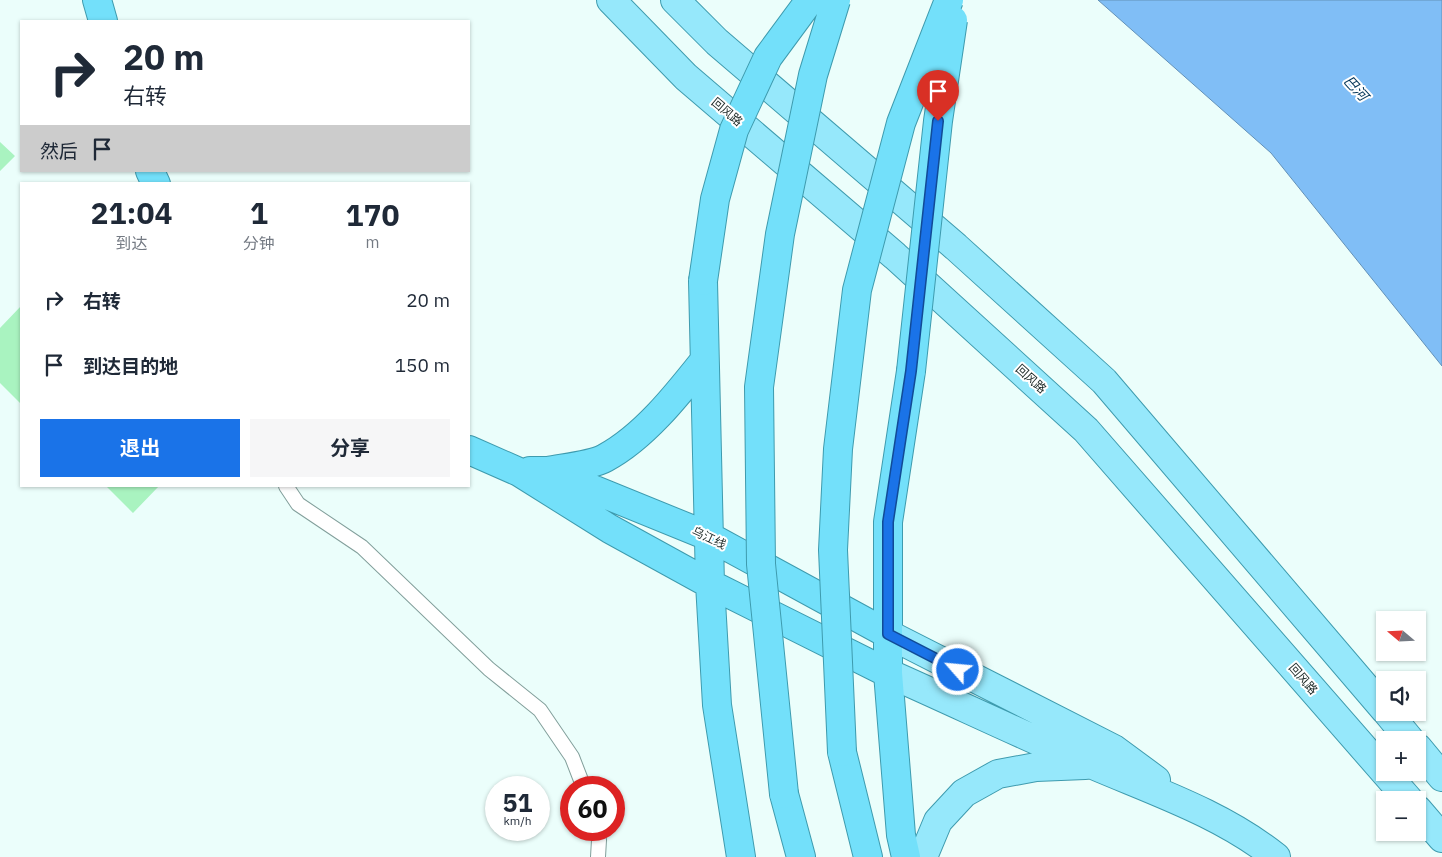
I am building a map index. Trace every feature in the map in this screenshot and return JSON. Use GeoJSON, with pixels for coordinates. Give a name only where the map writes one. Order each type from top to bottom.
{"type":"FeatureCollection","features":[{"type":"Feature","properties":{"kind":"highway"},"geometry":{"type":"LineString","coordinates":[[97,0],[103,20]]}},
{"type":"Feature","properties":{"kind":"highway"},"geometry":{"type":"LineString","coordinates":[[741,857],[717,706],[708,536],[703,281],[715,199],[734,130],[768,57],[810,0]]}},
{"type":"Feature","properties":{"kind":"highway"},"geometry":{"type":"LineString","coordinates":[[801,857],[784,794],[761,564],[759,387],[780,234],[813,75],[836,0]]}},
{"type":"Feature","properties":{"kind":"highway"},"geometry":{"type":"LineString","coordinates":[[868,857],[842,752],[833,550],[838,449],[857,290],[901,122],[949,0]]}},
{"type":"Feature","properties":{"kind":"highway"},"geometry":{"type":"LineString","coordinates":[[906,857],[901,835],[888,673],[888,522],[911,371],[938,121],[956,0]]}},
{"type":"Feature","properties":{"kind":"highway"},"geometry":{"type":"LineString","coordinates":[[548,472],[604,459],[642,431],[670,404],[704,361]]}},
{"type":"Feature","properties":{"kind":"highway","name":"乌江线"},"geometry":{"type":"LineString","coordinates":[[470,450],[519,472],[610,530],[710,584],[888,673]]}},
{"type":"Feature","properties":{"kind":"highway","name":"乌江线"},"geometry":{"type":"LineString","coordinates":[[519,472],[548,472],[708,536],[888,634]]}},
{"type":"Feature","properties":{"kind":"main road","name":"回风路"},"geometry":{"type":"LineString","coordinates":[[610,0],[686,77],[895,256],[1086,430],[1401,791]]}},
{"type":"Feature","properties":{"kind":"main road"},"geometry":{"type":"LineString","coordinates":[[675,0],[717,42],[956,247],[1104,381],[1376,699]]}},
{"type":"Feature","properties":{"kind":"main road"},"geometry":{"type":"LineString","coordinates":[[888,634],[1114,749],[1187,804]]}},
{"type":"Feature","properties":{"kind":"main road"},"geometry":{"type":"LineString","coordinates":[[888,673],[1092,765],[1187,804],[1256,841],[1276,857]]}},
{"type":"Feature","properties":{"kind":"main road"},"geometry":{"type":"LineString","coordinates":[[1394,721],[1403,731]]}},
{"type":"Feature","properties":{"kind":"main road"},"geometry":{"type":"LineString","coordinates":[[1426,758],[1442,777]]}},
{"type":"Feature","properties":{"kind":"main road"},"geometry":{"type":"LineString","coordinates":[[923,857],[938,822],[964,793],[998,774],[1036,767],[1092,765]]}},
{"type":"Feature","properties":{"kind":"main road"},"geometry":{"type":"LineString","coordinates":[[1426,819],[1442,838]]}},
{"type":"Feature","properties":{"kind":"lane"},"geometry":{"type":"LineString","coordinates":[[287,487],[298,504],[362,547],[489,669],[540,710],[572,757],[579,776]]}},
{"type":"Feature","properties":{"kind":"lane"},"geometry":{"type":"LineString","coordinates":[[598,857],[599,841]]}},
{"type":"Feature","properties":{"kind":"water","name":"巴河"},"geometry":{"type":"Polygon","coordinates":[[[1098,0],[1442,0],[1442,366],[1271,153],[1098,0]]]}},
{"type":"Feature","properties":{"kind":"building"},"geometry":{"type":"Polygon","coordinates":[[[0,142],[15,156],[0,171],[0,142]]]}},
{"type":"Feature","properties":{"kind":"building"},"geometry":{"type":"Polygon","coordinates":[[[20,307],[20,403],[0,383],[0,328],[20,307]]]}},
{"type":"Feature","properties":{"kind":"building"},"geometry":{"type":"Polygon","coordinates":[[[107,487],[158,487],[133,513],[107,487]]]}},
{"type":"Feature","properties":{"kind":"route"},"geometry":{"type":"LineString","coordinates":[[938,121],[911,371],[888,522],[888,634],[958,670]]}}]}
